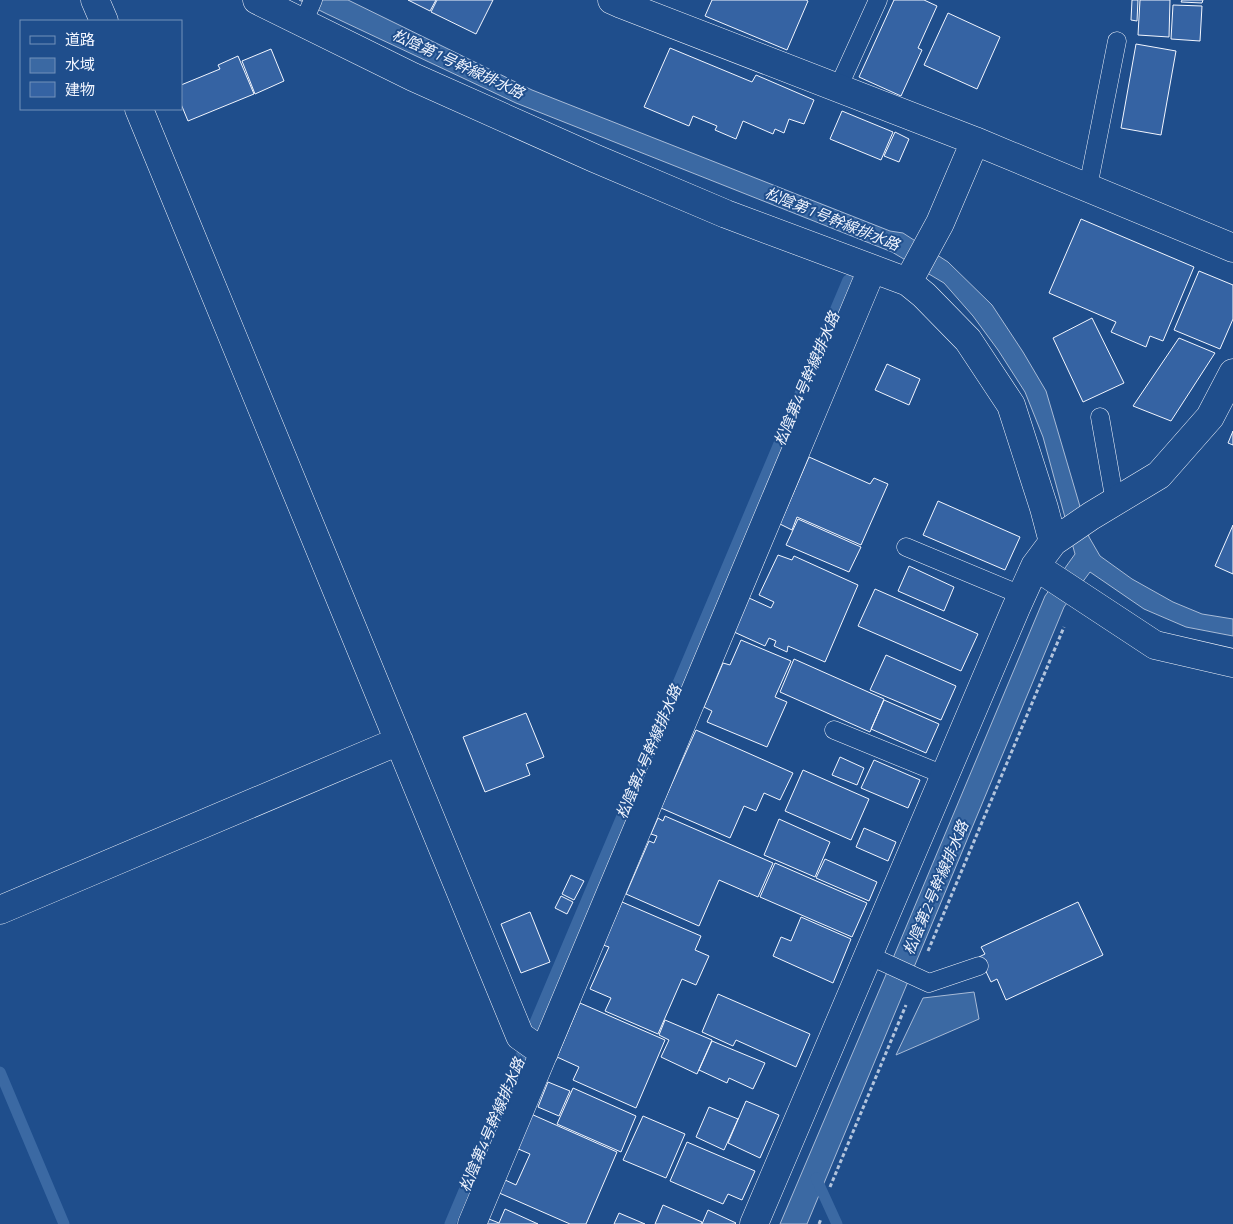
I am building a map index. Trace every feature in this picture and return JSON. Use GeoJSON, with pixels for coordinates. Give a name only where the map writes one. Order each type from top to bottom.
{"type":"FeatureCollection","features":[{"type":"Feature","properties":{"kind":"street"},"geometry":{"type":"LineString","coordinates":[[95,0],[104,20]]}},
{"type":"Feature","properties":{"kind":"street"},"geometry":{"type":"LineString","coordinates":[[257,0],[307,13],[413,77],[594,158],[726,214],[872,269],[911,276],[924,295],[968,340],[1011,405],[1055,540]]}},
{"type":"Feature","properties":{"kind":"street"},"geometry":{"type":"LineString","coordinates":[[619,2],[976,142],[1233,248]]}},
{"type":"Feature","properties":{"kind":"street"},"geometry":{"type":"LineString","coordinates":[[140,110],[399,741],[534,1046]]}},
{"type":"Feature","properties":{"kind":"street"},"geometry":{"type":"LineString","coordinates":[[911,276],[940,223],[976,142]]}},
{"type":"Feature","properties":{"kind":"street"},"geometry":{"type":"LineString","coordinates":[[472,1224],[534,1046],[872,269]]}},
{"type":"Feature","properties":{"kind":"street"},"geometry":{"type":"LineString","coordinates":[[754,1224],[875,958],[944,776],[1021,595],[1042,570],[1055,540],[1159,475],[1210,417],[1233,373]]}},
{"type":"Feature","properties":{"kind":"street"},"geometry":{"type":"LineString","coordinates":[[1042,570],[1155,645],[1233,663]]}},
{"type":"Feature","properties":{"kind":"street"},"geometry":{"type":"LineString","coordinates":[[0,910],[399,741]]}},
{"type":"Feature","properties":{"kind":"lane"},"geometry":{"type":"LineString","coordinates":[[838,88],[878,0]]}},
{"type":"Feature","properties":{"kind":"lane"},"geometry":{"type":"LineString","coordinates":[[1088,187],[1117,40]]}},
{"type":"Feature","properties":{"kind":"lane"},"geometry":{"type":"LineString","coordinates":[[1100,418],[1115,502]]}},
{"type":"Feature","properties":{"kind":"lane"},"geometry":{"type":"LineString","coordinates":[[906,547],[1021,595]]}},
{"type":"Feature","properties":{"kind":"lane"},"geometry":{"type":"LineString","coordinates":[[834,730],[944,776]]}},
{"type":"Feature","properties":{"kind":"lane"},"geometry":{"type":"LineString","coordinates":[[875,958],[929,983],[979,966]]}},
{"type":"Feature","properties":{"kind":"path"},"geometry":{"type":"LineString","coordinates":[[830,1187],[1072,607],[1082,596]]}},
{"type":"Feature","properties":{"kind":"path"},"geometry":{"type":"LineString","coordinates":[[819,1224],[821,1219]]}},
{"type":"Feature","properties":{"kind":"water"},"geometry":{"type":"Polygon","coordinates":[[[299,0],[348,0],[532,90],[890,231],[903,233],[948,262],[992,305],[1046,391],[1089,537],[1100,556],[1132,579],[1173,602],[1202,614],[1233,619],[1233,636],[1186,627],[1144,609],[1090,572],[1064,607],[807,1224],[780,1224],[1045,596],[1075,554],[1043,437],[1025,392],[973,316],[944,283],[892,252],[516,103],[299,0]]]}},
{"type":"Feature","properties":{"kind":"water"},"geometry":{"type":"Polygon","coordinates":[[[974,992],[979,1019],[896,1055],[923,998],[974,992]]]}},
{"type":"Feature","properties":{"kind":"building"},"geometry":{"type":"Polygon","coordinates":[[[408,0],[436,0],[430,11],[408,0]]]}},
{"type":"Feature","properties":{"kind":"building"},"geometry":{"type":"Polygon","coordinates":[[[437,0],[493,0],[476,34],[431,12],[437,0]]]}},
{"type":"Feature","properties":{"kind":"building"},"geometry":{"type":"Polygon","coordinates":[[[712,0],[808,1],[787,50],[705,16],[712,0]]]}},
{"type":"Feature","properties":{"kind":"building"},"geometry":{"type":"Polygon","coordinates":[[[894,0],[924,0],[937,6],[918,48],[922,50],[901,96],[859,77],[894,0]]]}},
{"type":"Feature","properties":{"kind":"building"},"geometry":{"type":"Polygon","coordinates":[[[1132,0],[1138,0],[1137,21],[1131,20],[1132,0]]]}},
{"type":"Feature","properties":{"kind":"building"},"geometry":{"type":"Polygon","coordinates":[[[1140,0],[1170,0],[1169,37],[1138,35],[1140,0]]]}},
{"type":"Feature","properties":{"kind":"building"},"geometry":{"type":"Polygon","coordinates":[[[1182,0],[1203,0],[1202,3],[1181,2],[1182,0]]]}},
{"type":"Feature","properties":{"kind":"building"},"geometry":{"type":"Polygon","coordinates":[[[1173,5],[1202,6],[1200,41],[1171,39],[1173,5]]]}},
{"type":"Feature","properties":{"kind":"building"},"geometry":{"type":"Polygon","coordinates":[[[948,13],[1000,37],[977,89],[924,65],[948,13]]]}},
{"type":"Feature","properties":{"kind":"building"},"geometry":{"type":"Polygon","coordinates":[[[1136,44],[1176,51],[1161,135],[1121,128],[1136,44]]]}},
{"type":"Feature","properties":{"kind":"building"},"geometry":{"type":"Polygon","coordinates":[[[670,48],[752,82],[756,75],[814,100],[804,124],[789,119],[784,133],[775,129],[773,134],[743,121],[736,139],[715,130],[717,126],[693,116],[689,126],[644,107],[670,48]]]}},
{"type":"Feature","properties":{"kind":"building"},"geometry":{"type":"Polygon","coordinates":[[[271,49],[284,81],[255,94],[242,61],[271,49]]]}},
{"type":"Feature","properties":{"kind":"building"},"geometry":{"type":"Polygon","coordinates":[[[238,56],[254,94],[188,121],[182,106],[182,85],[220,69],[218,65],[238,56]]]}},
{"type":"Feature","properties":{"kind":"building"},"geometry":{"type":"Polygon","coordinates":[[[842,111],[893,132],[881,160],[830,139],[842,111]]]}},
{"type":"Feature","properties":{"kind":"building"},"geometry":{"type":"Polygon","coordinates":[[[895,132],[909,139],[899,162],[884,156],[895,132]]]}},
{"type":"Feature","properties":{"kind":"building"},"geometry":{"type":"Polygon","coordinates":[[[1081,219],[1194,267],[1163,341],[1150,336],[1146,347],[1111,332],[1116,322],[1049,293],[1081,219]]]}},
{"type":"Feature","properties":{"kind":"building"},"geometry":{"type":"Polygon","coordinates":[[[1199,271],[1233,285],[1233,319],[1220,349],[1174,330],[1199,271]]]}},
{"type":"Feature","properties":{"kind":"building"},"geometry":{"type":"Polygon","coordinates":[[[1092,318],[1124,383],[1083,402],[1053,338],[1092,318]]]}},
{"type":"Feature","properties":{"kind":"building"},"geometry":{"type":"Polygon","coordinates":[[[1179,338],[1215,353],[1171,421],[1133,406],[1179,338]]]}},
{"type":"Feature","properties":{"kind":"building"},"geometry":{"type":"Polygon","coordinates":[[[887,364],[920,379],[909,405],[875,390],[887,364]]]}},
{"type":"Feature","properties":{"kind":"building"},"geometry":{"type":"Polygon","coordinates":[[[1233,431],[1233,445],[1228,443],[1233,431]]]}},
{"type":"Feature","properties":{"kind":"building"},"geometry":{"type":"Polygon","coordinates":[[[809,457],[870,484],[874,478],[888,484],[861,545],[797,517],[792,530],[780,524],[809,457]]]}},
{"type":"Feature","properties":{"kind":"building"},"geometry":{"type":"Polygon","coordinates":[[[938,501],[1020,537],[1005,570],[923,535],[938,501]]]}},
{"type":"Feature","properties":{"kind":"building"},"geometry":{"type":"Polygon","coordinates":[[[798,519],[861,547],[849,572],[786,545],[798,519]]]}},
{"type":"Feature","properties":{"kind":"building"},"geometry":{"type":"Polygon","coordinates":[[[1233,525],[1233,574],[1215,566],[1233,525]]]}},
{"type":"Feature","properties":{"kind":"building"},"geometry":{"type":"Polygon","coordinates":[[[778,555],[792,560],[794,556],[858,585],[825,662],[788,646],[787,652],[774,646],[776,641],[769,638],[765,646],[734,632],[749,598],[771,608],[774,602],[759,595],[778,555]]]}},
{"type":"Feature","properties":{"kind":"building"},"geometry":{"type":"Polygon","coordinates":[[[909,566],[954,587],[944,611],[898,591],[909,566]]]}},
{"type":"Feature","properties":{"kind":"building"},"geometry":{"type":"Polygon","coordinates":[[[875,589],[978,634],[961,671],[858,626],[875,589]]]}},
{"type":"Feature","properties":{"kind":"building"},"geometry":{"type":"Polygon","coordinates":[[[741,640],[791,661],[775,697],[787,702],[767,747],[707,722],[712,711],[704,707],[723,663],[730,665],[741,640]]]}},
{"type":"Feature","properties":{"kind":"building"},"geometry":{"type":"Polygon","coordinates":[[[886,655],[956,686],[941,720],[870,690],[886,655]]]}},
{"type":"Feature","properties":{"kind":"building"},"geometry":{"type":"Polygon","coordinates":[[[794,659],[884,699],[870,732],[780,692],[794,659]]]}},
{"type":"Feature","properties":{"kind":"building"},"geometry":{"type":"Polygon","coordinates":[[[884,700],[939,724],[926,753],[871,729],[884,700]]]}},
{"type":"Feature","properties":{"kind":"building"},"geometry":{"type":"Polygon","coordinates":[[[526,713],[544,757],[526,764],[530,775],[485,792],[463,737],[526,713]]]}},
{"type":"Feature","properties":{"kind":"building"},"geometry":{"type":"Polygon","coordinates":[[[696,730],[793,773],[780,800],[764,793],[756,811],[744,806],[730,838],[661,808],[696,730]]]}},
{"type":"Feature","properties":{"kind":"building"},"geometry":{"type":"Polygon","coordinates":[[[840,757],[864,768],[857,785],[832,775],[840,757]]]}},
{"type":"Feature","properties":{"kind":"building"},"geometry":{"type":"Polygon","coordinates":[[[874,760],[920,780],[908,808],[861,788],[874,760]]]}},
{"type":"Feature","properties":{"kind":"building"},"geometry":{"type":"Polygon","coordinates":[[[803,770],[869,799],[851,840],[785,811],[803,770]]]}},
{"type":"Feature","properties":{"kind":"building"},"geometry":{"type":"Polygon","coordinates":[[[665,816],[773,863],[758,897],[719,880],[699,926],[626,894],[649,841],[654,843],[657,836],[651,834],[658,818],[663,821],[665,816]]]}},
{"type":"Feature","properties":{"kind":"building"},"geometry":{"type":"Polygon","coordinates":[[[779,819],[830,842],[815,877],[764,855],[779,819]]]}},
{"type":"Feature","properties":{"kind":"building"},"geometry":{"type":"Polygon","coordinates":[[[864,828],[896,842],[888,861],[856,847],[864,828]]]}},
{"type":"Feature","properties":{"kind":"building"},"geometry":{"type":"Polygon","coordinates":[[[825,859],[877,882],[869,901],[816,878],[825,859]]]}},
{"type":"Feature","properties":{"kind":"building"},"geometry":{"type":"Polygon","coordinates":[[[775,863],[867,903],[852,937],[760,897],[775,863]]]}},
{"type":"Feature","properties":{"kind":"building"},"geometry":{"type":"Polygon","coordinates":[[[571,875],[584,881],[574,900],[562,894],[571,875]]]}},
{"type":"Feature","properties":{"kind":"building"},"geometry":{"type":"Polygon","coordinates":[[[561,896],[573,902],[567,914],[555,908],[561,896]]]}},
{"type":"Feature","properties":{"kind":"building"},"geometry":{"type":"Polygon","coordinates":[[[622,902],[701,936],[695,950],[709,956],[696,985],[682,979],[658,1034],[605,1011],[611,998],[590,989],[609,947],[603,945],[622,902]]]}},
{"type":"Feature","properties":{"kind":"building"},"geometry":{"type":"Polygon","coordinates":[[[1078,902],[1103,955],[1006,1000],[997,979],[991,982],[979,957],[985,954],[981,947],[1078,902]]]}},
{"type":"Feature","properties":{"kind":"building"},"geometry":{"type":"Polygon","coordinates":[[[530,912],[550,962],[521,973],[501,924],[530,912]]]}},
{"type":"Feature","properties":{"kind":"building"},"geometry":{"type":"Polygon","coordinates":[[[801,917],[851,939],[833,983],[773,956],[781,937],[791,941],[801,917]]]}},
{"type":"Feature","properties":{"kind":"building"},"geometry":{"type":"Polygon","coordinates":[[[718,994],[810,1034],[796,1067],[736,1040],[733,1046],[702,1032],[718,994]]]}},
{"type":"Feature","properties":{"kind":"building"},"geometry":{"type":"Polygon","coordinates":[[[580,1003],[665,1040],[636,1108],[573,1080],[579,1067],[557,1057],[580,1003]]]}},
{"type":"Feature","properties":{"kind":"building"},"geometry":{"type":"Polygon","coordinates":[[[665,1020],[712,1040],[697,1074],[661,1057],[669,1040],[659,1035],[665,1020]]]}},
{"type":"Feature","properties":{"kind":"building"},"geometry":{"type":"Polygon","coordinates":[[[712,1041],[765,1063],[753,1089],[729,1078],[727,1083],[699,1070],[712,1041]]]}},
{"type":"Feature","properties":{"kind":"building"},"geometry":{"type":"Polygon","coordinates":[[[548,1082],[570,1091],[559,1116],[538,1107],[548,1082]]]}},
{"type":"Feature","properties":{"kind":"building"},"geometry":{"type":"Polygon","coordinates":[[[573,1088],[636,1116],[621,1152],[557,1124],[573,1088]]]}},
{"type":"Feature","properties":{"kind":"building"},"geometry":{"type":"Polygon","coordinates":[[[746,1101],[779,1115],[760,1158],[728,1143],[746,1101]]]}},
{"type":"Feature","properties":{"kind":"building"},"geometry":{"type":"Polygon","coordinates":[[[709,1107],[738,1119],[724,1150],[696,1137],[709,1107]]]}},
{"type":"Feature","properties":{"kind":"building"},"geometry":{"type":"Polygon","coordinates":[[[531,1114],[617,1152],[586,1224],[570,1224],[497,1192],[503,1179],[516,1185],[530,1154],[516,1148],[531,1114]]]}},
{"type":"Feature","properties":{"kind":"building"},"geometry":{"type":"Polygon","coordinates":[[[643,1116],[685,1134],[666,1178],[623,1160],[643,1116]]]}},
{"type":"Feature","properties":{"kind":"building"},"geometry":{"type":"Polygon","coordinates":[[[687,1142],[755,1171],[742,1200],[728,1194],[723,1204],[670,1181],[687,1142]]]}},
{"type":"Feature","properties":{"kind":"building"},"geometry":{"type":"Polygon","coordinates":[[[663,1205],[702,1222],[701,1224],[655,1224],[663,1205]]]}},
{"type":"Feature","properties":{"kind":"building"},"geometry":{"type":"Polygon","coordinates":[[[505,1209],[538,1224],[487,1224],[489,1219],[499,1223],[505,1209]]]}},
{"type":"Feature","properties":{"kind":"building"},"geometry":{"type":"Polygon","coordinates":[[[708,1210],[736,1223],[702,1224],[708,1210]]]}},
{"type":"Feature","properties":{"kind":"building"},"geometry":{"type":"Polygon","coordinates":[[[619,1213],[645,1224],[614,1224],[619,1213]]]}},
{"type":"Feature","properties":{"kind":"waterway","name":"松陰第4号幹線排水路"},"geometry":{"type":"LineString","coordinates":[[450,1224],[848,280]]}},
{"type":"Feature","properties":{"kind":"waterway"},"geometry":{"type":"LineString","coordinates":[[0,1072],[64,1224]]}},
{"type":"Feature","properties":{"kind":"waterway"},"geometry":{"type":"LineString","coordinates":[[816,1178],[837,1224]]}},
{"type":"Feature","properties":{"kind":"water label","name":"松陰第1号幹線排水路"},"geometry":{"type":"Point","coordinates":[458,64]}},
{"type":"Feature","properties":{"kind":"water label","name":"松陰第1号幹線排水路"},"geometry":{"type":"Point","coordinates":[832,219]}},
{"type":"Feature","properties":{"kind":"water label","name":"松陰第2号幹線排水路"},"geometry":{"type":"Point","coordinates":[936,888]}}]}
